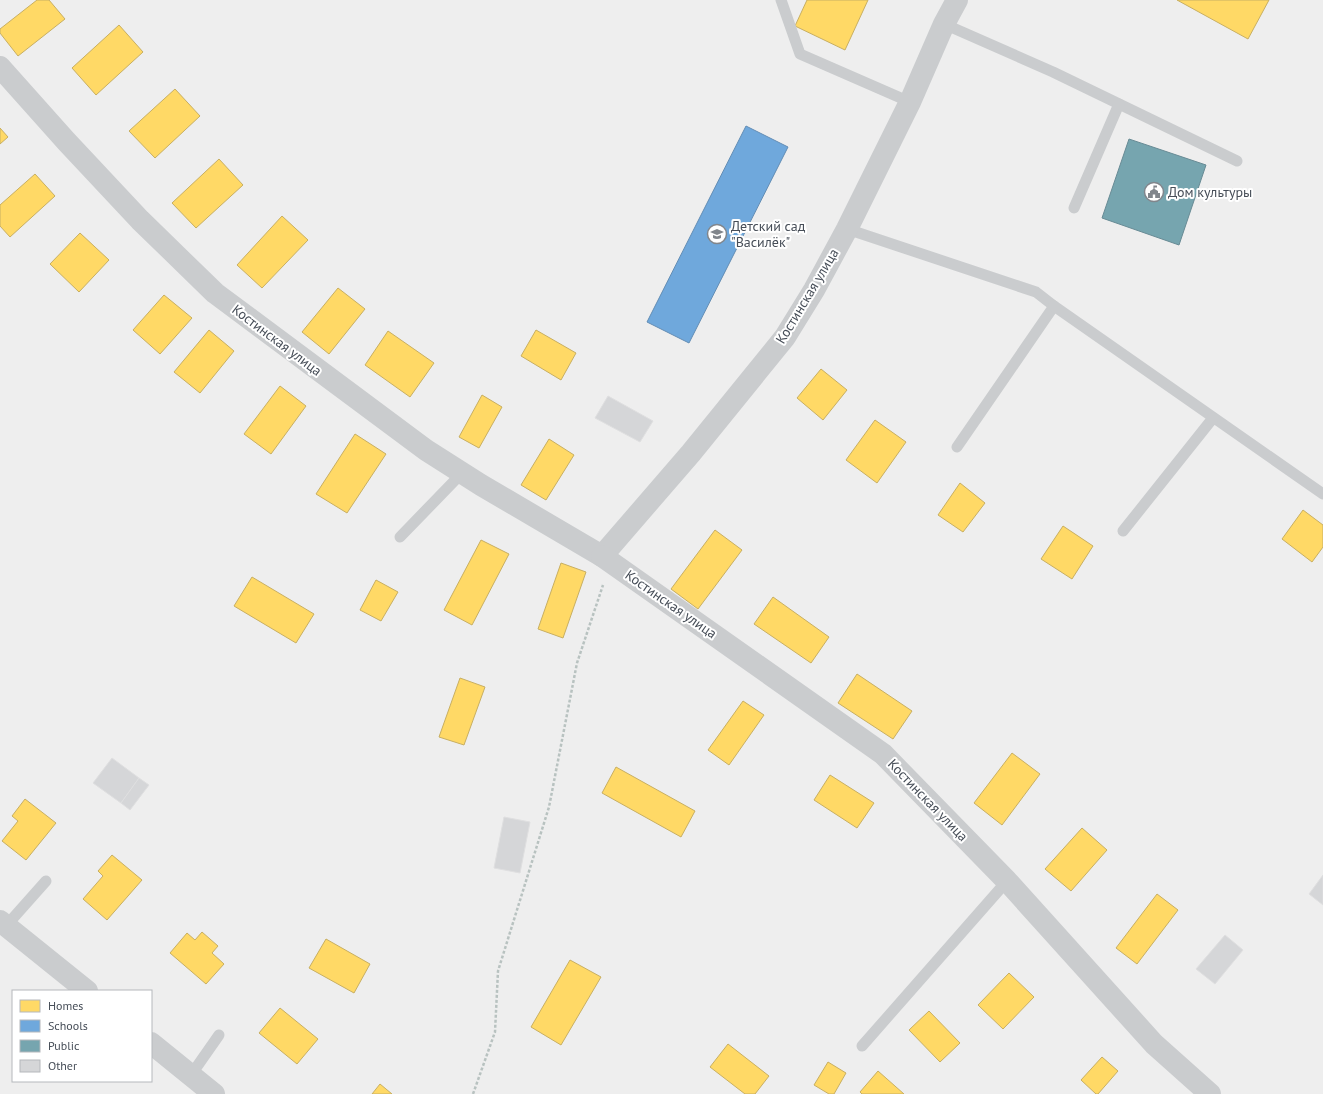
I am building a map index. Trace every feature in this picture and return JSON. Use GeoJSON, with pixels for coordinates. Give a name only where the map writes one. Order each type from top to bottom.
{"type":"FeatureCollection","features":[{"type":"Feature","properties":{"kind":"street","name":"Костинская улица"},"geometry":{"type":"LineString","coordinates":[[606,559],[785,337],[814,290],[847,229],[910,102],[944,24],[957,0]]}},
{"type":"Feature","properties":{"kind":"street","name":"Костинская улица"},"geometry":{"type":"LineString","coordinates":[[0,67],[66,141],[140,220],[215,293],[426,450],[481,485],[606,559],[883,754],[1007,881],[1154,1044],[1210,1094]]}},
{"type":"Feature","properties":{"kind":"street"},"geometry":{"type":"LineString","coordinates":[[3,923],[86,990]]}},
{"type":"Feature","properties":{"kind":"street"},"geometry":{"type":"LineString","coordinates":[[152,1044],[214,1094]]}},
{"type":"Feature","properties":{"kind":"lane"},"geometry":{"type":"LineString","coordinates":[[781,0],[800,54],[910,102]]}},
{"type":"Feature","properties":{"kind":"lane"},"geometry":{"type":"LineString","coordinates":[[944,24],[1053,72],[1237,161]]}},
{"type":"Feature","properties":{"kind":"lane"},"geometry":{"type":"LineString","coordinates":[[1074,208],[1119,104]]}},
{"type":"Feature","properties":{"kind":"lane"},"geometry":{"type":"LineString","coordinates":[[847,229],[1036,292],[1323,494]]}},
{"type":"Feature","properties":{"kind":"lane"},"geometry":{"type":"LineString","coordinates":[[956,447],[1054,306]]}},
{"type":"Feature","properties":{"kind":"lane"},"geometry":{"type":"LineString","coordinates":[[1123,531],[1213,418]]}},
{"type":"Feature","properties":{"kind":"lane"},"geometry":{"type":"LineString","coordinates":[[400,537],[462,473]]}},
{"type":"Feature","properties":{"kind":"lane"},"geometry":{"type":"LineString","coordinates":[[3,923],[46,881]]}},
{"type":"Feature","properties":{"kind":"lane"},"geometry":{"type":"LineString","coordinates":[[862,1046],[1007,881]]}},
{"type":"Feature","properties":{"kind":"lane"},"geometry":{"type":"LineString","coordinates":[[191,1075],[219,1035]]}},
{"type":"Feature","properties":{"kind":"path"},"geometry":{"type":"LineString","coordinates":[[473,1094],[495,1032],[498,971],[549,807],[577,663],[606,559]]}},
{"type":"Feature","properties":{"kind":"building: Homes"},"geometry":{"type":"Polygon","coordinates":[[[37,0],[49,0],[65,19],[18,56],[0,33],[0,29],[37,0]]]}},
{"type":"Feature","properties":{"kind":"building: Homes"},"geometry":{"type":"Polygon","coordinates":[[[807,0],[868,0],[845,50],[795,26],[807,0]]]}},
{"type":"Feature","properties":{"kind":"building: Homes"},"geometry":{"type":"Polygon","coordinates":[[[1177,0],[1269,0],[1248,39],[1177,0]]]}},
{"type":"Feature","properties":{"kind":"building: Homes"},"geometry":{"type":"Polygon","coordinates":[[[119,25],[143,52],[96,95],[72,68],[119,25]]]}},
{"type":"Feature","properties":{"kind":"building: Homes"},"geometry":{"type":"Polygon","coordinates":[[[175,89],[200,116],[155,158],[129,131],[175,89]]]}},
{"type":"Feature","properties":{"kind":"building: Homes"},"geometry":{"type":"Polygon","coordinates":[[[0,128],[8,137],[0,144],[0,128]]]}},
{"type":"Feature","properties":{"kind":"building: Homes"},"geometry":{"type":"Polygon","coordinates":[[[219,159],[243,185],[196,228],[172,203],[219,159]]]}},
{"type":"Feature","properties":{"kind":"building: Homes"},"geometry":{"type":"Polygon","coordinates":[[[35,174],[55,196],[10,237],[0,226],[0,205],[35,174]]]}},
{"type":"Feature","properties":{"kind":"building: Homes"},"geometry":{"type":"Polygon","coordinates":[[[282,216],[308,240],[262,288],[237,265],[282,216]]]}},
{"type":"Feature","properties":{"kind":"building: Homes"},"geometry":{"type":"Polygon","coordinates":[[[80,233],[109,260],[79,292],[50,264],[80,233]]]}},
{"type":"Feature","properties":{"kind":"building: Homes"},"geometry":{"type":"Polygon","coordinates":[[[338,288],[365,309],[329,354],[302,332],[338,288]]]}},
{"type":"Feature","properties":{"kind":"building: Homes"},"geometry":{"type":"Polygon","coordinates":[[[164,295],[192,318],[160,354],[133,330],[164,295]]]}},
{"type":"Feature","properties":{"kind":"building: Homes"},"geometry":{"type":"Polygon","coordinates":[[[209,330],[234,351],[200,393],[174,372],[209,330]]]}},
{"type":"Feature","properties":{"kind":"building: Homes"},"geometry":{"type":"Polygon","coordinates":[[[536,330],[576,353],[561,380],[521,356],[536,330]]]}},
{"type":"Feature","properties":{"kind":"building: Homes"},"geometry":{"type":"Polygon","coordinates":[[[388,331],[434,363],[410,397],[365,365],[388,331]]]}},
{"type":"Feature","properties":{"kind":"building: Homes"},"geometry":{"type":"Polygon","coordinates":[[[821,369],[847,390],[823,420],[797,398],[821,369]]]}},
{"type":"Feature","properties":{"kind":"building: Homes"},"geometry":{"type":"Polygon","coordinates":[[[280,386],[306,406],[271,454],[244,434],[280,386]]]}},
{"type":"Feature","properties":{"kind":"building: Homes"},"geometry":{"type":"Polygon","coordinates":[[[482,395],[502,407],[479,448],[459,437],[482,395]]]}},
{"type":"Feature","properties":{"kind":"building: Homes"},"geometry":{"type":"Polygon","coordinates":[[[875,420],[906,442],[877,483],[846,460],[875,420]]]}},
{"type":"Feature","properties":{"kind":"building: Homes"},"geometry":{"type":"Polygon","coordinates":[[[355,434],[386,454],[347,513],[316,494],[355,434]]]}},
{"type":"Feature","properties":{"kind":"building: Homes"},"geometry":{"type":"Polygon","coordinates":[[[549,439],[574,455],[546,500],[521,485],[549,439]]]}},
{"type":"Feature","properties":{"kind":"building: Homes"},"geometry":{"type":"Polygon","coordinates":[[[960,483],[985,503],[963,532],[938,515],[960,483]]]}},
{"type":"Feature","properties":{"kind":"building: Homes"},"geometry":{"type":"Polygon","coordinates":[[[1303,510],[1323,525],[1323,547],[1312,562],[1282,539],[1303,510]]]}},
{"type":"Feature","properties":{"kind":"building: Homes"},"geometry":{"type":"Polygon","coordinates":[[[1063,526],[1093,546],[1072,579],[1041,559],[1063,526]]]}},
{"type":"Feature","properties":{"kind":"building: Homes"},"geometry":{"type":"Polygon","coordinates":[[[715,530],[742,550],[698,609],[671,589],[715,530]]]}},
{"type":"Feature","properties":{"kind":"building: Homes"},"geometry":{"type":"Polygon","coordinates":[[[481,540],[509,554],[472,625],[444,610],[481,540]]]}},
{"type":"Feature","properties":{"kind":"building: Homes"},"geometry":{"type":"Polygon","coordinates":[[[561,563],[586,572],[563,638],[538,629],[561,563]]]}},
{"type":"Feature","properties":{"kind":"building: Homes"},"geometry":{"type":"Polygon","coordinates":[[[252,577],[314,614],[296,643],[234,606],[252,577]]]}},
{"type":"Feature","properties":{"kind":"building: Homes"},"geometry":{"type":"Polygon","coordinates":[[[376,580],[398,592],[381,621],[360,610],[376,580]]]}},
{"type":"Feature","properties":{"kind":"building: Homes"},"geometry":{"type":"Polygon","coordinates":[[[773,597],[829,637],[811,663],[754,624],[773,597]]]}},
{"type":"Feature","properties":{"kind":"building: Homes"},"geometry":{"type":"Polygon","coordinates":[[[857,674],[912,711],[893,739],[838,703],[857,674]]]}},
{"type":"Feature","properties":{"kind":"building: Homes"},"geometry":{"type":"Polygon","coordinates":[[[460,678],[485,687],[464,745],[439,737],[460,678]]]}},
{"type":"Feature","properties":{"kind":"building: Homes"},"geometry":{"type":"Polygon","coordinates":[[[743,701],[764,715],[729,765],[708,750],[743,701]]]}},
{"type":"Feature","properties":{"kind":"building: Homes"},"geometry":{"type":"Polygon","coordinates":[[[1012,753],[1040,774],[1002,825],[974,803],[1012,753]]]}},
{"type":"Feature","properties":{"kind":"building: Homes"},"geometry":{"type":"Polygon","coordinates":[[[616,767],[695,811],[681,837],[602,793],[616,767]]]}},
{"type":"Feature","properties":{"kind":"building: Homes"},"geometry":{"type":"Polygon","coordinates":[[[830,775],[874,803],[857,828],[814,800],[830,775]]]}},
{"type":"Feature","properties":{"kind":"building: Homes"},"geometry":{"type":"Polygon","coordinates":[[[25,799],[56,823],[26,860],[2,841],[18,821],[12,816],[25,799]]]}},
{"type":"Feature","properties":{"kind":"building: Homes"},"geometry":{"type":"Polygon","coordinates":[[[1082,828],[1107,850],[1071,891],[1045,869],[1082,828]]]}},
{"type":"Feature","properties":{"kind":"building: Homes"},"geometry":{"type":"Polygon","coordinates":[[[112,855],[142,880],[107,920],[83,899],[103,876],[98,871],[112,855]]]}},
{"type":"Feature","properties":{"kind":"building: Homes"},"geometry":{"type":"Polygon","coordinates":[[[1157,894],[1178,910],[1137,964],[1116,948],[1157,894]]]}},
{"type":"Feature","properties":{"kind":"building: Homes"},"geometry":{"type":"Polygon","coordinates":[[[202,932],[218,946],[212,953],[224,964],[206,984],[170,953],[187,933],[195,940],[202,932]]]}},
{"type":"Feature","properties":{"kind":"building: Homes"},"geometry":{"type":"Polygon","coordinates":[[[326,939],[370,964],[354,993],[309,968],[326,939]]]}},
{"type":"Feature","properties":{"kind":"building: Homes"},"geometry":{"type":"Polygon","coordinates":[[[570,960],[601,977],[561,1045],[531,1027],[570,960]]]}},
{"type":"Feature","properties":{"kind":"building: Homes"},"geometry":{"type":"Polygon","coordinates":[[[1009,973],[1034,997],[1003,1029],[978,1005],[1009,973]]]}},
{"type":"Feature","properties":{"kind":"building: Homes"},"geometry":{"type":"Polygon","coordinates":[[[280,1008],[318,1039],[297,1064],[259,1033],[280,1008]]]}},
{"type":"Feature","properties":{"kind":"building: Homes"},"geometry":{"type":"Polygon","coordinates":[[[929,1011],[960,1043],[940,1062],[909,1030],[929,1011]]]}},
{"type":"Feature","properties":{"kind":"building: Homes"},"geometry":{"type":"Polygon","coordinates":[[[728,1044],[769,1076],[755,1094],[745,1094],[710,1067],[728,1044]]]}},
{"type":"Feature","properties":{"kind":"building: Homes"},"geometry":{"type":"Polygon","coordinates":[[[1102,1057],[1118,1071],[1098,1094],[1096,1094],[1081,1080],[1102,1057]]]}},
{"type":"Feature","properties":{"kind":"building: Homes"},"geometry":{"type":"Polygon","coordinates":[[[828,1062],[846,1073],[834,1094],[829,1094],[814,1085],[828,1062]]]}},
{"type":"Feature","properties":{"kind":"building: Homes"},"geometry":{"type":"Polygon","coordinates":[[[878,1071],[904,1094],[862,1094],[860,1092],[878,1071]]]}},
{"type":"Feature","properties":{"kind":"building: Homes"},"geometry":{"type":"Polygon","coordinates":[[[380,1084],[392,1094],[372,1094],[380,1084]]]}},
{"type":"Feature","properties":{"kind":"building: Schools","name":"Детский сад \"Василёк\""},"geometry":{"type":"Polygon","coordinates":[[[746,126],[788,147],[689,343],[647,322],[746,126]]]}},
{"type":"Feature","properties":{"kind":"building: Public","name":"Дом культуры"},"geometry":{"type":"Polygon","coordinates":[[[1129,139],[1206,165],[1179,245],[1102,218],[1129,139]]]}},
{"type":"Feature","properties":{"kind":"building: Other"},"geometry":{"type":"Polygon","coordinates":[[[608,396],[653,421],[640,442],[595,418],[608,396]]]}},
{"type":"Feature","properties":{"kind":"building: Other"},"geometry":{"type":"Polygon","coordinates":[[[112,758],[139,778],[121,803],[93,783],[112,758]]]}},
{"type":"Feature","properties":{"kind":"building: Other"},"geometry":{"type":"Polygon","coordinates":[[[139,778],[149,785],[130,810],[121,803],[139,778]]]}},
{"type":"Feature","properties":{"kind":"building: Other"},"geometry":{"type":"Polygon","coordinates":[[[504,817],[530,822],[520,873],[494,868],[504,817]]]}},
{"type":"Feature","properties":{"kind":"building: Other"},"geometry":{"type":"Polygon","coordinates":[[[1323,875],[1323,905],[1309,894],[1323,875]]]}},
{"type":"Feature","properties":{"kind":"building: Other"},"geometry":{"type":"Polygon","coordinates":[[[1225,935],[1243,950],[1215,984],[1196,969],[1225,935]]]}},
{"type":"Feature","properties":{"kind":"place","name":"Дом культуры"},"geometry":{"type":"Point","coordinates":[1154,192]}},
{"type":"Feature","properties":{"kind":"place","name":"Детский сад \"Василёк\""},"geometry":{"type":"Point","coordinates":[717,234]}}]}
